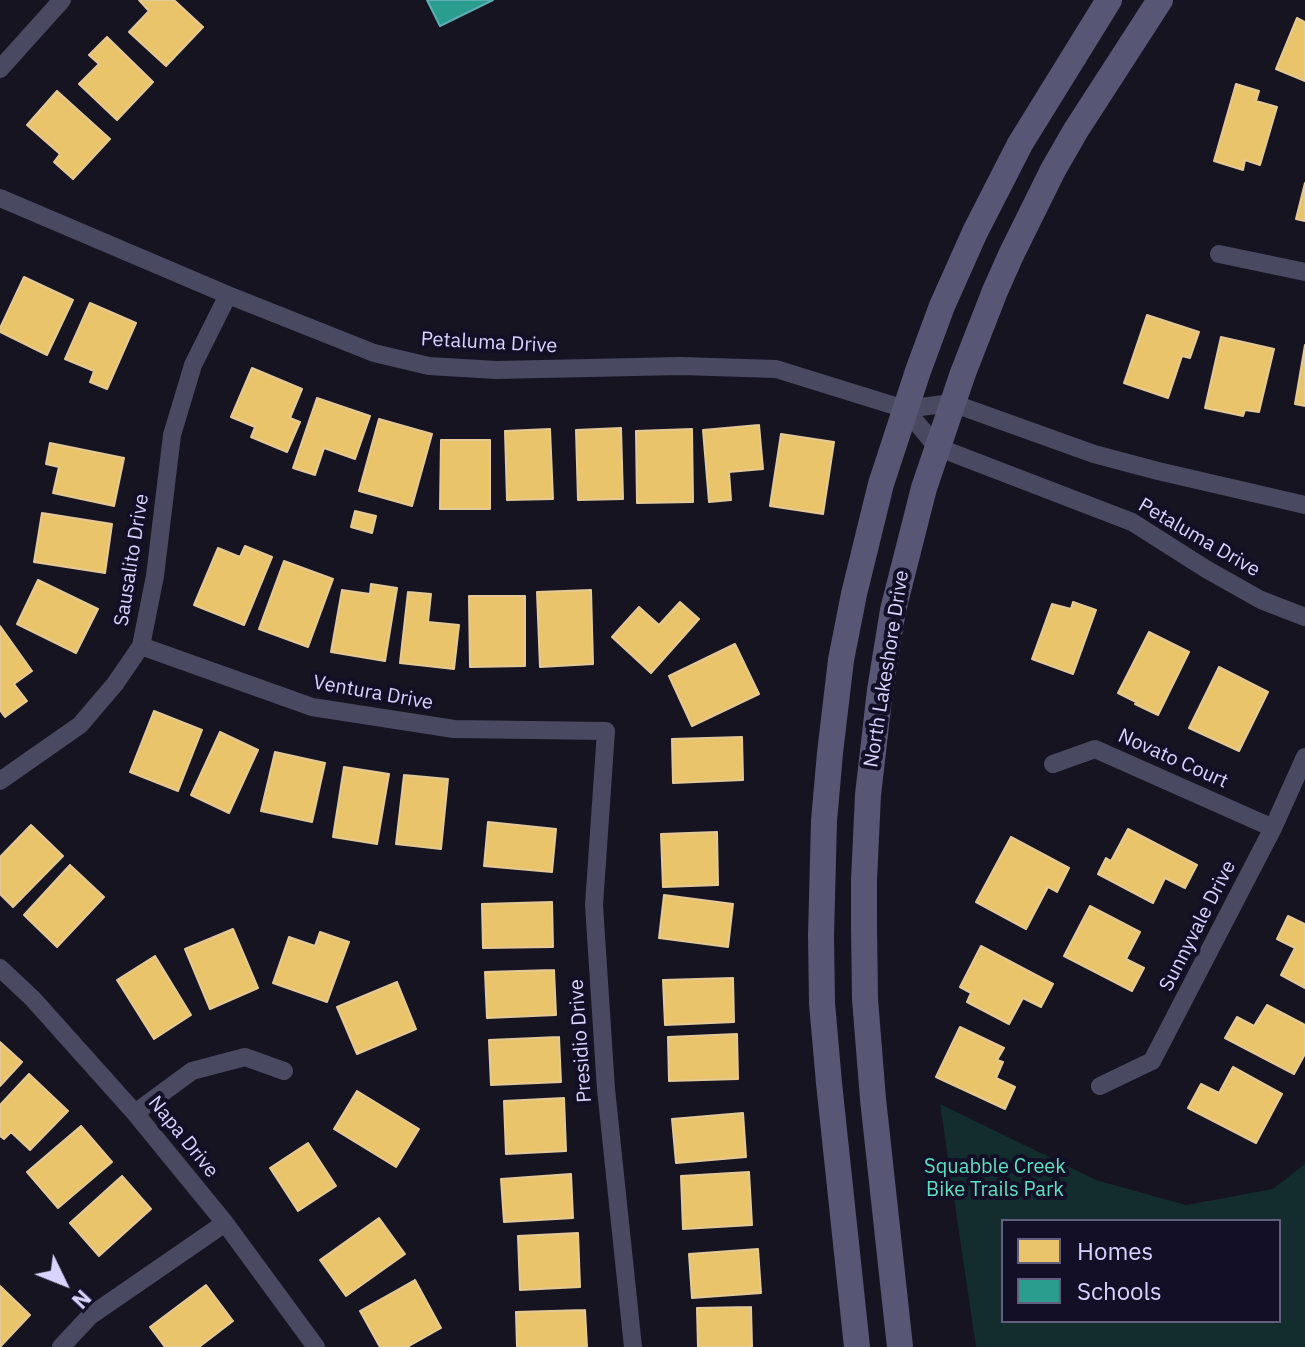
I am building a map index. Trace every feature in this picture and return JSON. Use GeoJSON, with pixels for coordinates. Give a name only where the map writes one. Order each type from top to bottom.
{"type":"FeatureCollection","features":[{"type":"Feature","properties":{"kind":"main road","name":"North Lakeshore Drive"},"geometry":{"type":"LineString","coordinates":[[857,1347],[822,1003],[824,821],[841,660],[881,484],[942,306],[975,232],[1035,118],[1109,0]]}},
{"type":"Feature","properties":{"kind":"main road","name":"North Lakeshore Drive"},"geometry":{"type":"LineString","coordinates":[[900,1347],[865,999],[864,880],[868,795],[887,642],[911,533],[937,447],[1000,279],[1053,170],[1160,0]]}},
{"type":"Feature","properties":{"kind":"street"},"geometry":{"type":"LineString","coordinates":[[0,69],[62,0]]}},
{"type":"Feature","properties":{"kind":"street","name":"Petaluma Drive"},"geometry":{"type":"LineString","coordinates":[[0,198],[374,353],[429,366],[496,370],[681,366],[776,369],[905,409],[952,403],[1094,454],[1305,505]]}},
{"type":"Feature","properties":{"kind":"street"},"geometry":{"type":"LineString","coordinates":[[1219,254],[1305,272]]}},
{"type":"Feature","properties":{"kind":"street","name":"Sausalito Drive"},"geometry":{"type":"LineString","coordinates":[[0,781],[80,725],[115,684],[141,646],[155,576],[172,435],[193,365],[228,295]]}},
{"type":"Feature","properties":{"kind":"street","name":"Petaluma Drive"},"geometry":{"type":"LineString","coordinates":[[905,409],[937,447],[1132,522],[1261,600],[1305,617]]}},
{"type":"Feature","properties":{"kind":"street","name":"Ventura Drive"},"geometry":{"type":"LineString","coordinates":[[141,646],[312,707],[454,729],[606,731]]}},
{"type":"Feature","properties":{"kind":"street","name":"Presidio Drive"},"geometry":{"type":"LineString","coordinates":[[606,731],[594,905],[606,1089],[633,1347]]}},
{"type":"Feature","properties":{"kind":"street","name":"Novato Court"},"geometry":{"type":"LineString","coordinates":[[1053,764],[1095,749],[1273,828]]}},
{"type":"Feature","properties":{"kind":"street","name":"Sunnyvale Drive"},"geometry":{"type":"LineString","coordinates":[[1100,1086],[1152,1061],[1273,828],[1305,757]]}},
{"type":"Feature","properties":{"kind":"street","name":"Napa Drive"},"geometry":{"type":"LineString","coordinates":[[0,968],[33,999],[135,1113],[225,1223],[316,1347]]}},
{"type":"Feature","properties":{"kind":"street"},"geometry":{"type":"LineString","coordinates":[[135,1113],[192,1071],[245,1057],[284,1071]]}},
{"type":"Feature","properties":{"kind":"street"},"geometry":{"type":"LineString","coordinates":[[61,1347],[90,1316],[225,1223]]}},
{"type":"Feature","properties":{"kind":"green space","name":"Squabble Creek Bike Trails Park"},"geometry":{"type":"Polygon","coordinates":[[[940,1104],[1096,1180],[1186,1205],[1273,1189],[1305,1164],[1305,1347],[976,1347],[940,1104]]]}},
{"type":"Feature","properties":{"kind":"building: Homes"},"geometry":{"type":"Polygon","coordinates":[[[139,0],[174,0],[203,27],[166,66],[129,32],[149,11],[139,0]]]}},
{"type":"Feature","properties":{"kind":"building: Homes"},"geometry":{"type":"Polygon","coordinates":[[[1297,18],[1305,22],[1305,81],[1276,69],[1297,18]]]}},
{"type":"Feature","properties":{"kind":"building: Homes"},"geometry":{"type":"Polygon","coordinates":[[[107,37],[153,82],[117,120],[79,84],[99,64],[89,55],[107,37]]]}},
{"type":"Feature","properties":{"kind":"building: Homes"},"geometry":{"type":"Polygon","coordinates":[[[1236,84],[1259,91],[1256,101],[1277,107],[1260,165],[1245,160],[1243,170],[1214,161],[1236,84]]]}},
{"type":"Feature","properties":{"kind":"building: Homes"},"geometry":{"type":"Polygon","coordinates":[[[57,91],[110,139],[73,179],[54,162],[60,154],[27,125],[57,91]]]}},
{"type":"Feature","properties":{"kind":"building: Homes"},"geometry":{"type":"Polygon","coordinates":[[[1305,183],[1305,221],[1296,219],[1305,183]]]}},
{"type":"Feature","properties":{"kind":"building: Homes"},"geometry":{"type":"Polygon","coordinates":[[[24,277],[73,300],[47,355],[0,332],[24,277]]]}},
{"type":"Feature","properties":{"kind":"building: Homes"},"geometry":{"type":"Polygon","coordinates":[[[90,303],[136,323],[107,389],[90,382],[94,371],[65,359],[90,303]]]}},
{"type":"Feature","properties":{"kind":"building: Homes"},"geometry":{"type":"Polygon","coordinates":[[[1147,315],[1199,332],[1190,358],[1182,356],[1168,398],[1124,383],[1147,315]]]}},
{"type":"Feature","properties":{"kind":"building: Homes"},"geometry":{"type":"Polygon","coordinates":[[[1221,337],[1274,349],[1259,412],[1245,410],[1243,416],[1205,408],[1221,337]]]}},
{"type":"Feature","properties":{"kind":"building: Homes"},"geometry":{"type":"Polygon","coordinates":[[[1305,345],[1305,406],[1295,404],[1305,345]]]}},
{"type":"Feature","properties":{"kind":"building: Homes"},"geometry":{"type":"Polygon","coordinates":[[[252,368],[302,389],[290,418],[300,422],[287,452],[251,437],[255,427],[231,417],[252,368]]]}},
{"type":"Feature","properties":{"kind":"building: Homes"},"geometry":{"type":"Polygon","coordinates":[[[317,398],[370,416],[355,459],[324,448],[315,475],[293,468],[317,398]]]}},
{"type":"Feature","properties":{"kind":"building: Homes"},"geometry":{"type":"Polygon","coordinates":[[[379,419],[432,434],[412,506],[359,491],[379,419]]]}},
{"type":"Feature","properties":{"kind":"building: Homes"},"geometry":{"type":"Polygon","coordinates":[[[759,425],[763,469],[729,472],[731,500],[709,502],[703,430],[759,425]]]}},
{"type":"Feature","properties":{"kind":"building: Homes"},"geometry":{"type":"Polygon","coordinates":[[[621,428],[623,499],[578,500],[576,430],[621,428]]]}},
{"type":"Feature","properties":{"kind":"building: Homes"},"geometry":{"type":"Polygon","coordinates":[[[550,429],[553,499],[507,500],[505,431],[550,429]]]}},
{"type":"Feature","properties":{"kind":"building: Homes"},"geometry":{"type":"Polygon","coordinates":[[[692,429],[693,502],[637,503],[636,431],[692,429]]]}},
{"type":"Feature","properties":{"kind":"building: Homes"},"geometry":{"type":"Polygon","coordinates":[[[781,434],[834,442],[823,514],[770,506],[781,434]]]}},
{"type":"Feature","properties":{"kind":"building: Homes"},"geometry":{"type":"Polygon","coordinates":[[[441,440],[490,440],[490,509],[440,509],[441,440]]]}},
{"type":"Feature","properties":{"kind":"building: Homes"},"geometry":{"type":"Polygon","coordinates":[[[50,443],[124,458],[114,506],[53,493],[59,467],[46,464],[50,443]]]}},
{"type":"Feature","properties":{"kind":"building: Homes"},"geometry":{"type":"Polygon","coordinates":[[[355,511],[376,516],[372,533],[351,527],[355,511]]]}},
{"type":"Feature","properties":{"kind":"building: Homes"},"geometry":{"type":"Polygon","coordinates":[[[42,513],[112,524],[105,573],[34,562],[42,513]]]}},
{"type":"Feature","properties":{"kind":"building: Homes"},"geometry":{"type":"Polygon","coordinates":[[[245,546],[272,557],[244,625],[194,605],[218,548],[240,557],[245,546]]]}},
{"type":"Feature","properties":{"kind":"building: Homes"},"geometry":{"type":"Polygon","coordinates":[[[284,561],[333,579],[308,647],[259,629],[284,561]]]}},
{"type":"Feature","properties":{"kind":"building: Homes"},"geometry":{"type":"Polygon","coordinates":[[[38,580],[98,609],[76,653],[17,624],[38,580]]]}},
{"type":"Feature","properties":{"kind":"building: Homes"},"geometry":{"type":"Polygon","coordinates":[[[371,584],[397,588],[385,661],[331,652],[342,590],[370,594],[371,584]]]}},
{"type":"Feature","properties":{"kind":"building: Homes"},"geometry":{"type":"Polygon","coordinates":[[[591,590],[593,664],[540,667],[537,592],[591,590]]]}},
{"type":"Feature","properties":{"kind":"building: Homes"},"geometry":{"type":"Polygon","coordinates":[[[408,592],[431,594],[428,622],[459,625],[454,669],[400,663],[408,592]]]}},
{"type":"Feature","properties":{"kind":"building: Homes"},"geometry":{"type":"Polygon","coordinates":[[[469,596],[525,596],[525,666],[470,667],[469,596]]]}},
{"type":"Feature","properties":{"kind":"building: Homes"},"geometry":{"type":"Polygon","coordinates":[[[680,602],[699,619],[651,673],[612,637],[639,607],[659,625],[680,602]]]}},
{"type":"Feature","properties":{"kind":"building: Homes"},"geometry":{"type":"Polygon","coordinates":[[[1073,602],[1096,610],[1073,674],[1032,659],[1052,604],[1071,609],[1073,602]]]}},
{"type":"Feature","properties":{"kind":"building: Homes"},"geometry":{"type":"Polygon","coordinates":[[[0,626],[32,671],[14,684],[27,701],[5,717],[0,710],[0,626]]]}},
{"type":"Feature","properties":{"kind":"building: Homes"},"geometry":{"type":"Polygon","coordinates":[[[1149,632],[1189,652],[1158,715],[1118,693],[1149,632]]]}},
{"type":"Feature","properties":{"kind":"building: Homes"},"geometry":{"type":"Polygon","coordinates":[[[735,644],[759,694],[692,726],[669,676],[735,644]]]}},
{"type":"Feature","properties":{"kind":"building: Homes"},"geometry":{"type":"Polygon","coordinates":[[[1219,667],[1268,692],[1239,751],[1189,728],[1219,667]]]}},
{"type":"Feature","properties":{"kind":"building: Homes"},"geometry":{"type":"Polygon","coordinates":[[[154,711],[202,730],[178,791],[130,772],[154,711]]]}},
{"type":"Feature","properties":{"kind":"building: Homes"},"geometry":{"type":"Polygon","coordinates":[[[220,732],[258,750],[229,813],[191,795],[220,732]]]}},
{"type":"Feature","properties":{"kind":"building: Homes"},"geometry":{"type":"Polygon","coordinates":[[[742,737],[743,780],[673,783],[672,739],[742,737]]]}},
{"type":"Feature","properties":{"kind":"building: Homes"},"geometry":{"type":"Polygon","coordinates":[[[275,752],[325,763],[312,822],[261,811],[275,752]]]}},
{"type":"Feature","properties":{"kind":"building: Homes"},"geometry":{"type":"Polygon","coordinates":[[[344,767],[389,774],[377,844],[333,837],[344,767]]]}},
{"type":"Feature","properties":{"kind":"building: Homes"},"geometry":{"type":"Polygon","coordinates":[[[404,775],[448,779],[441,849],[396,844],[404,775]]]}},
{"type":"Feature","properties":{"kind":"building: Homes"},"geometry":{"type":"Polygon","coordinates":[[[488,822],[556,829],[552,872],[484,866],[488,822]]]}},
{"type":"Feature","properties":{"kind":"building: Homes"},"geometry":{"type":"Polygon","coordinates":[[[31,825],[63,856],[13,907],[0,894],[0,857],[31,825]]]}},
{"type":"Feature","properties":{"kind":"building: Homes"},"geometry":{"type":"Polygon","coordinates":[[[1128,829],[1197,865],[1185,888],[1165,878],[1153,903],[1098,874],[1106,858],[1111,861],[1128,829]]]}},
{"type":"Feature","properties":{"kind":"building: Homes"},"geometry":{"type":"Polygon","coordinates":[[[717,832],[718,885],[663,887],[661,834],[717,832]]]}},
{"type":"Feature","properties":{"kind":"building: Homes"},"geometry":{"type":"Polygon","coordinates":[[[1011,837],[1069,868],[1057,892],[1048,887],[1026,929],[976,902],[1011,837]]]}},
{"type":"Feature","properties":{"kind":"building: Homes"},"geometry":{"type":"Polygon","coordinates":[[[70,865],[104,897],[57,947],[24,915],[70,865]]]}},
{"type":"Feature","properties":{"kind":"building: Homes"},"geometry":{"type":"Polygon","coordinates":[[[664,895],[733,904],[728,947],[659,938],[664,895]]]}},
{"type":"Feature","properties":{"kind":"building: Homes"},"geometry":{"type":"Polygon","coordinates":[[[552,902],[553,947],[483,948],[482,904],[552,902]]]}},
{"type":"Feature","properties":{"kind":"building: Homes"},"geometry":{"type":"Polygon","coordinates":[[[1090,906],[1140,932],[1126,959],[1144,968],[1132,991],[1064,956],[1090,906]]]}},
{"type":"Feature","properties":{"kind":"building: Homes"},"geometry":{"type":"Polygon","coordinates":[[[1288,916],[1305,924],[1305,988],[1281,975],[1295,948],[1277,939],[1288,916]]]}},
{"type":"Feature","properties":{"kind":"building: Homes"},"geometry":{"type":"Polygon","coordinates":[[[233,929],[258,988],[210,1009],[185,949],[233,929]]]}},
{"type":"Feature","properties":{"kind":"building: Homes"},"geometry":{"type":"Polygon","coordinates":[[[320,932],[349,942],[327,1002],[273,983],[289,937],[315,946],[320,932]]]}},
{"type":"Feature","properties":{"kind":"building: Homes"},"geometry":{"type":"Polygon","coordinates":[[[981,946],[1053,984],[1041,1007],[1023,998],[1009,1024],[967,1002],[971,993],[960,987],[981,946]]]}},
{"type":"Feature","properties":{"kind":"building: Homes"},"geometry":{"type":"Polygon","coordinates":[[[155,956],[191,1015],[154,1039],[117,980],[155,956]]]}},
{"type":"Feature","properties":{"kind":"building: Homes"},"geometry":{"type":"Polygon","coordinates":[[[554,970],[556,1015],[487,1018],[485,972],[554,970]]]}},
{"type":"Feature","properties":{"kind":"building: Homes"},"geometry":{"type":"Polygon","coordinates":[[[733,978],[734,1022],[665,1025],[663,980],[733,978]]]}},
{"type":"Feature","properties":{"kind":"building: Homes"},"geometry":{"type":"Polygon","coordinates":[[[397,982],[416,1029],[357,1054],[337,1007],[397,982]]]}},
{"type":"Feature","properties":{"kind":"building: Homes"},"geometry":{"type":"Polygon","coordinates":[[[1267,1005],[1305,1025],[1305,1054],[1294,1074],[1225,1038],[1237,1017],[1254,1026],[1267,1005]]]}},
{"type":"Feature","properties":{"kind":"building: Homes"},"geometry":{"type":"Polygon","coordinates":[[[960,1027],[1004,1048],[997,1060],[1003,1062],[996,1078],[1015,1087],[1005,1109],[936,1077],[960,1027]]]}},
{"type":"Feature","properties":{"kind":"building: Homes"},"geometry":{"type":"Polygon","coordinates":[[[737,1034],[738,1079],[669,1081],[668,1037],[737,1034]]]}},
{"type":"Feature","properties":{"kind":"building: Homes"},"geometry":{"type":"Polygon","coordinates":[[[559,1037],[561,1082],[491,1085],[489,1040],[559,1037]]]}},
{"type":"Feature","properties":{"kind":"building: Homes"},"geometry":{"type":"Polygon","coordinates":[[[0,1042],[22,1062],[0,1086],[0,1042]]]}},
{"type":"Feature","properties":{"kind":"building: Homes"},"geometry":{"type":"Polygon","coordinates":[[[1233,1067],[1282,1094],[1256,1143],[1188,1108],[1201,1084],[1219,1093],[1233,1067]]]}},
{"type":"Feature","properties":{"kind":"building: Homes"},"geometry":{"type":"Polygon","coordinates":[[[29,1074],[68,1111],[30,1150],[11,1132],[4,1139],[0,1136],[0,1105],[29,1074]]]}},
{"type":"Feature","properties":{"kind":"building: Homes"},"geometry":{"type":"Polygon","coordinates":[[[357,1091],[419,1129],[396,1167],[334,1129],[357,1091]]]}},
{"type":"Feature","properties":{"kind":"building: Homes"},"geometry":{"type":"Polygon","coordinates":[[[564,1098],[566,1151],[506,1154],[504,1101],[564,1098]]]}},
{"type":"Feature","properties":{"kind":"building: Homes"},"geometry":{"type":"Polygon","coordinates":[[[743,1113],[746,1157],[676,1163],[672,1119],[743,1113]]]}},
{"type":"Feature","properties":{"kind":"building: Homes"},"geometry":{"type":"Polygon","coordinates":[[[81,1126],[112,1162],[58,1208],[27,1172],[81,1126]]]}},
{"type":"Feature","properties":{"kind":"building: Homes"},"geometry":{"type":"Polygon","coordinates":[[[308,1143],[336,1186],[298,1211],[270,1168],[308,1143]]]}},
{"type":"Feature","properties":{"kind":"building: Homes"},"geometry":{"type":"Polygon","coordinates":[[[749,1172],[752,1225],[683,1229],[681,1176],[749,1172]]]}},
{"type":"Feature","properties":{"kind":"building: Homes"},"geometry":{"type":"Polygon","coordinates":[[[571,1174],[573,1218],[504,1222],[501,1179],[571,1174]]]}},
{"type":"Feature","properties":{"kind":"building: Homes"},"geometry":{"type":"Polygon","coordinates":[[[122,1176],[151,1209],[99,1256],[70,1223],[122,1176]]]}},
{"type":"Feature","properties":{"kind":"building: Homes"},"geometry":{"type":"Polygon","coordinates":[[[379,1218],[405,1254],[346,1296],[320,1260],[379,1218]]]}},
{"type":"Feature","properties":{"kind":"building: Homes"},"geometry":{"type":"Polygon","coordinates":[[[578,1233],[580,1287],[520,1290],[518,1236],[578,1233]]]}},
{"type":"Feature","properties":{"kind":"building: Homes"},"geometry":{"type":"Polygon","coordinates":[[[758,1249],[761,1293],[692,1298],[689,1254],[758,1249]]]}},
{"type":"Feature","properties":{"kind":"building: Homes"},"geometry":{"type":"Polygon","coordinates":[[[415,1280],[441,1328],[407,1347],[380,1347],[360,1311],[415,1280]]]}},
{"type":"Feature","properties":{"kind":"building: Homes"},"geometry":{"type":"Polygon","coordinates":[[[206,1285],[233,1321],[199,1347],[165,1347],[150,1327],[206,1285]]]}},
{"type":"Feature","properties":{"kind":"building: Homes"},"geometry":{"type":"Polygon","coordinates":[[[0,1286],[30,1315],[0,1347],[0,1286]]]}},
{"type":"Feature","properties":{"kind":"building: Homes"},"geometry":{"type":"Polygon","coordinates":[[[751,1307],[752,1347],[698,1347],[697,1308],[751,1307]]]}},
{"type":"Feature","properties":{"kind":"building: Homes"},"geometry":{"type":"Polygon","coordinates":[[[585,1310],[587,1347],[517,1347],[516,1312],[585,1310]]]}},
{"type":"Feature","properties":{"kind":"building: Schools"},"geometry":{"type":"Polygon","coordinates":[[[427,0],[493,0],[440,26],[427,0]]]}}]}
